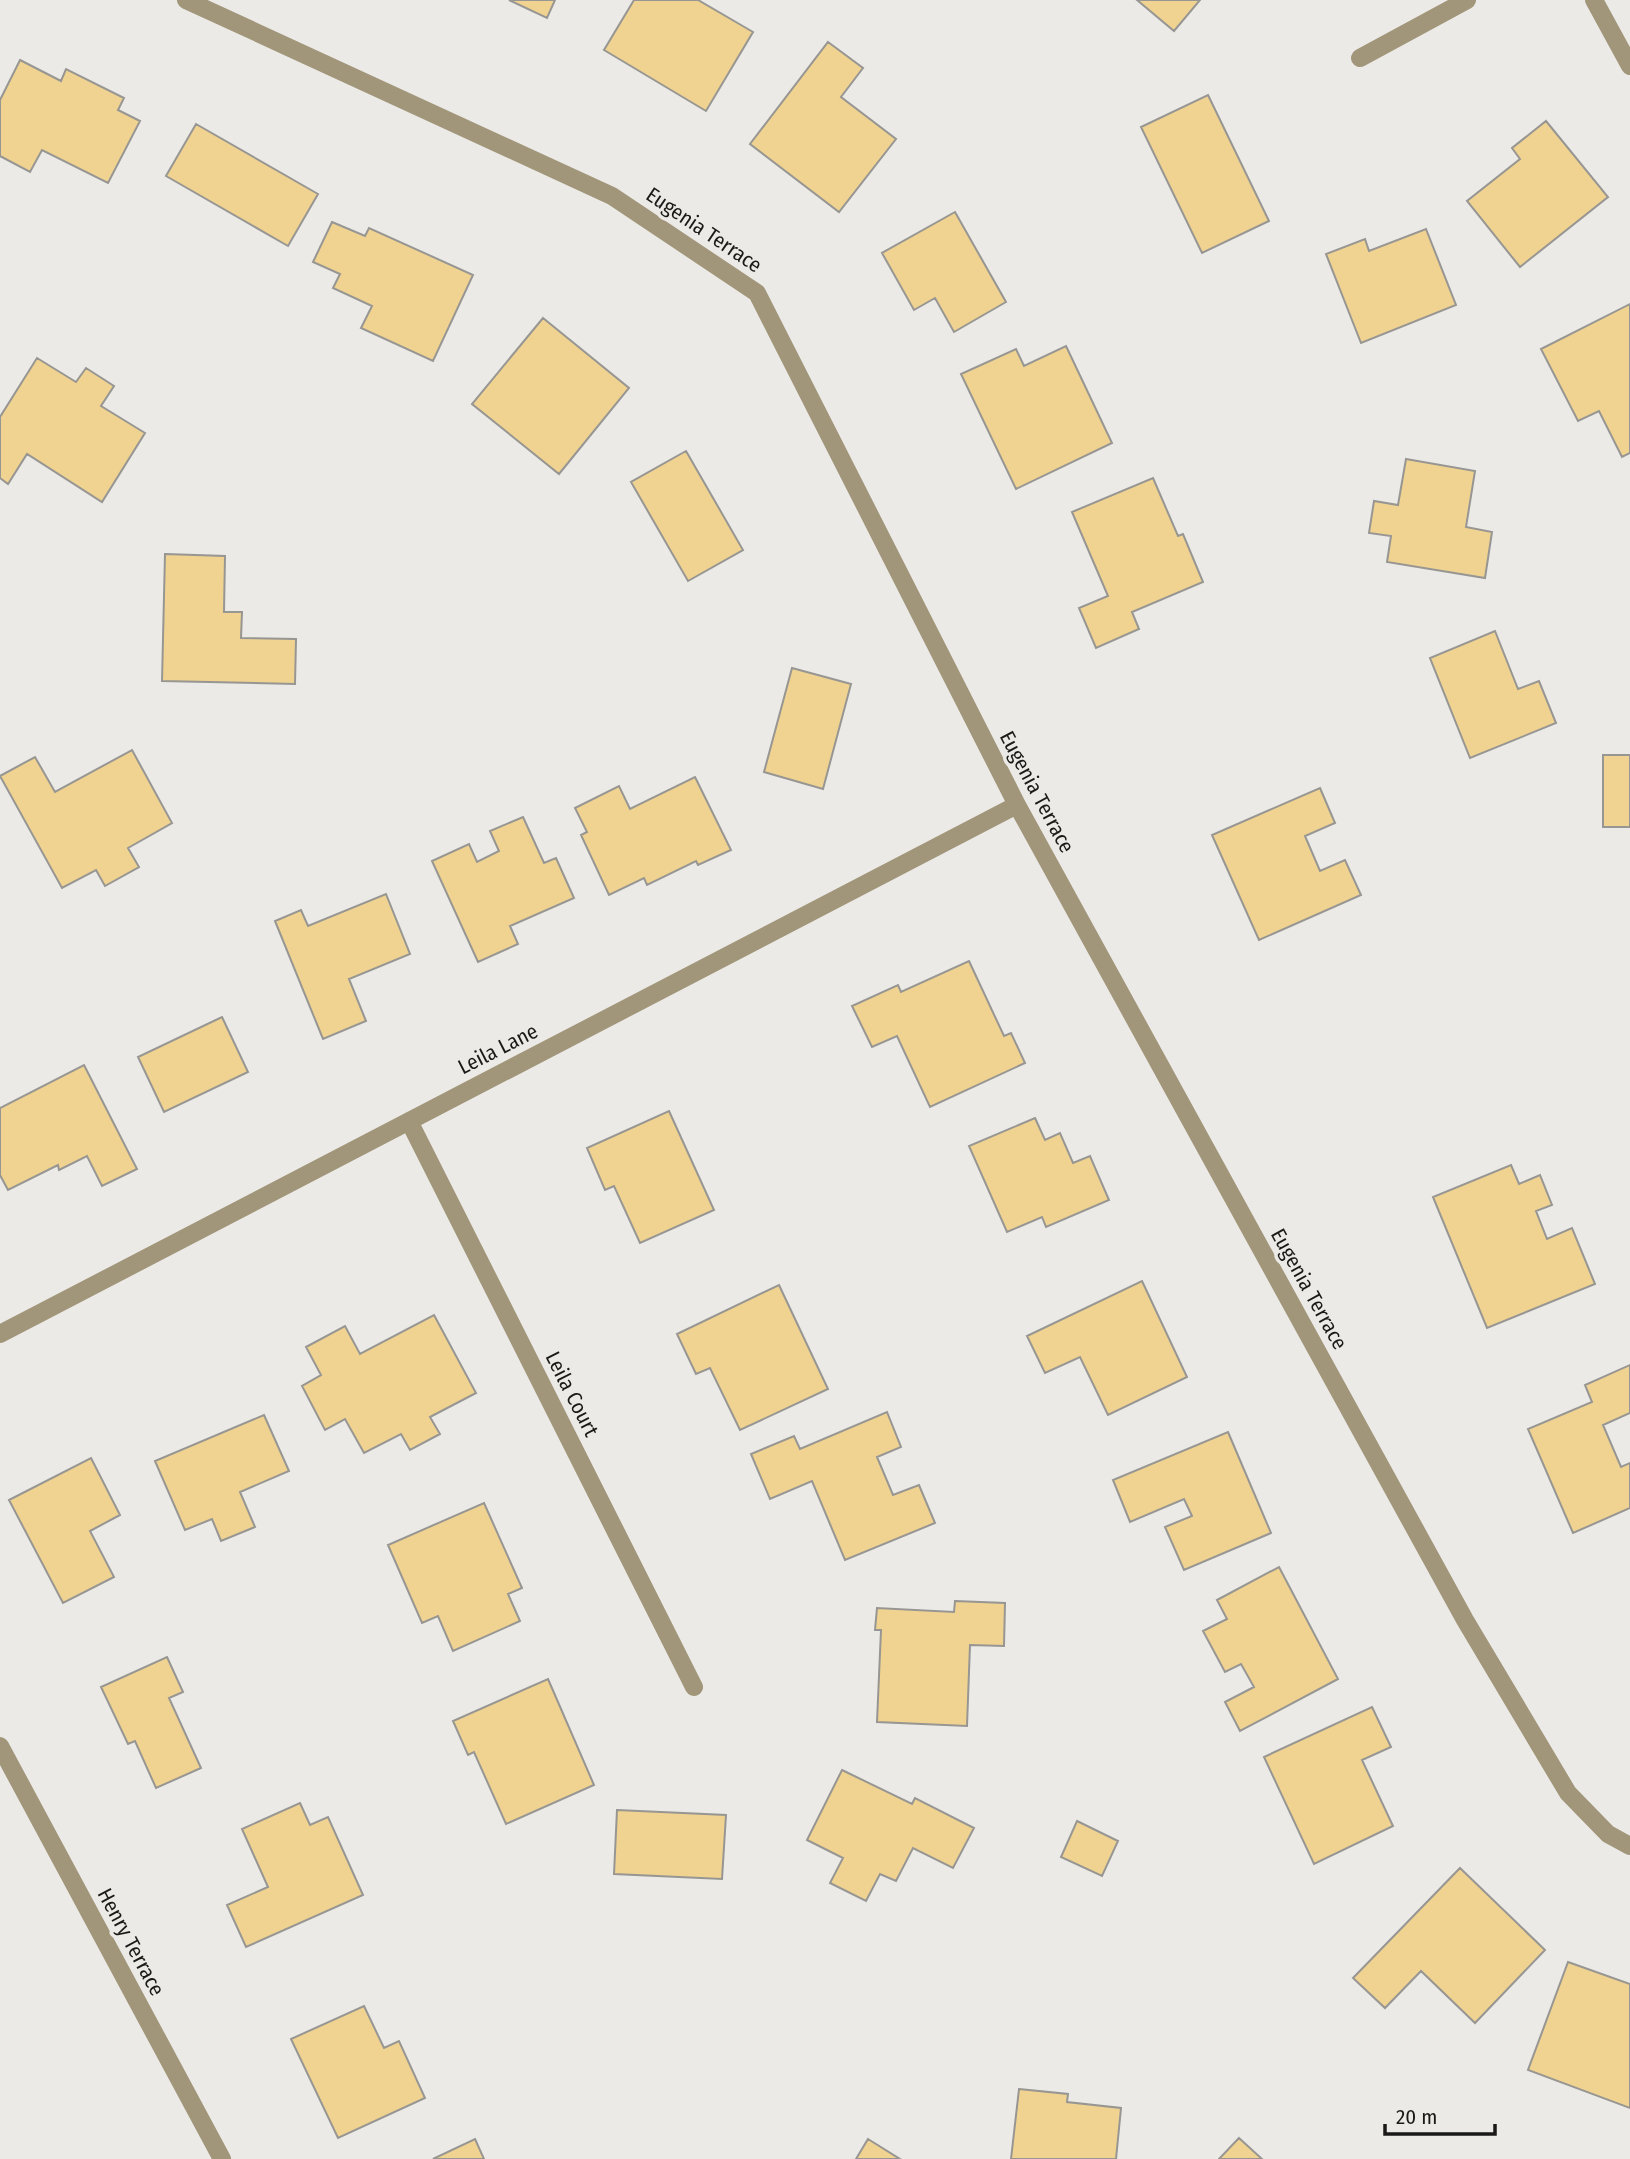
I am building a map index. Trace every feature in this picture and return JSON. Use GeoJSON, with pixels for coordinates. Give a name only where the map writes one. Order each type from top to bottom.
{"type":"FeatureCollection","features":[{"type":"Feature","properties":{"kind":"street","name":"Eugenia Terrace"},"geometry":{"type":"LineString","coordinates":[[186,0],[612,196],[757,293],[1017,805],[1465,1620],[1568,1793],[1608,1834],[1630,1846]]}},
{"type":"Feature","properties":{"kind":"street"},"geometry":{"type":"LineString","coordinates":[[1360,58],[1467,0]]}},
{"type":"Feature","properties":{"kind":"street"},"geometry":{"type":"LineString","coordinates":[[1594,0],[1630,66]]}},
{"type":"Feature","properties":{"kind":"street","name":"Leila Lane"},"geometry":{"type":"LineString","coordinates":[[0,1334],[1017,805]]}},
{"type":"Feature","properties":{"kind":"street","name":"Leila Court"},"geometry":{"type":"LineString","coordinates":[[410,1121],[694,1687]]}},
{"type":"Feature","properties":{"kind":"street","name":"Henry Terrace"},"geometry":{"type":"LineString","coordinates":[[0,1746],[222,2159]]}},
{"type":"Feature","properties":{"kind":"building"},"geometry":{"type":"Polygon","coordinates":[[[509,0],[555,0],[547,18],[509,0]]]}},
{"type":"Feature","properties":{"kind":"building"},"geometry":{"type":"Polygon","coordinates":[[[634,0],[698,0],[753,32],[706,111],[604,50],[634,0]]]}},
{"type":"Feature","properties":{"kind":"building"},"geometry":{"type":"Polygon","coordinates":[[[1137,0],[1200,0],[1174,31],[1137,0]]]}},
{"type":"Feature","properties":{"kind":"building"},"geometry":{"type":"Polygon","coordinates":[[[828,42],[863,68],[841,97],[896,139],[839,212],[750,144],[828,42]]]}},
{"type":"Feature","properties":{"kind":"building"},"geometry":{"type":"Polygon","coordinates":[[[20,60],[61,81],[66,69],[124,98],[118,110],[140,121],[108,183],[42,150],[30,172],[0,156],[0,100],[20,60]]]}},
{"type":"Feature","properties":{"kind":"building"},"geometry":{"type":"Polygon","coordinates":[[[1208,95],[1269,221],[1202,253],[1141,127],[1208,95]]]}},
{"type":"Feature","properties":{"kind":"building"},"geometry":{"type":"Polygon","coordinates":[[[1546,121],[1608,197],[1520,267],[1467,201],[1520,159],[1512,148],[1546,121]]]}},
{"type":"Feature","properties":{"kind":"building"},"geometry":{"type":"Polygon","coordinates":[[[196,124],[318,194],[288,246],[166,176],[196,124]]]}},
{"type":"Feature","properties":{"kind":"building"},"geometry":{"type":"Polygon","coordinates":[[[955,212],[1006,302],[954,332],[935,298],[914,310],[882,253],[955,212]]]}},
{"type":"Feature","properties":{"kind":"building"},"geometry":{"type":"Polygon","coordinates":[[[332,222],[365,236],[369,228],[473,275],[433,361],[361,328],[372,306],[333,288],[340,274],[313,262],[332,222]]]}},
{"type":"Feature","properties":{"kind":"building"},"geometry":{"type":"Polygon","coordinates":[[[1426,229],[1456,305],[1361,343],[1326,254],[1365,239],[1369,251],[1426,229]]]}},
{"type":"Feature","properties":{"kind":"building"},"geometry":{"type":"Polygon","coordinates":[[[1630,304],[1630,453],[1622,457],[1599,411],[1578,421],[1541,349],[1630,304]]]}},
{"type":"Feature","properties":{"kind":"building"},"geometry":{"type":"Polygon","coordinates":[[[543,318],[629,388],[559,474],[472,404],[543,318]]]}},
{"type":"Feature","properties":{"kind":"building"},"geometry":{"type":"Polygon","coordinates":[[[1066,346],[1112,443],[1016,489],[961,374],[1016,349],[1024,366],[1066,346]]]}},
{"type":"Feature","properties":{"kind":"building"},"geometry":{"type":"Polygon","coordinates":[[[37,358],[76,382],[86,368],[114,386],[101,406],[145,433],[102,502],[27,454],[8,484],[0,478],[0,417],[37,358]]]}},
{"type":"Feature","properties":{"kind":"building"},"geometry":{"type":"Polygon","coordinates":[[[686,451],[743,550],[688,581],[631,482],[686,451]]]}},
{"type":"Feature","properties":{"kind":"building"},"geometry":{"type":"Polygon","coordinates":[[[1406,459],[1475,471],[1466,527],[1492,532],[1485,578],[1387,562],[1391,536],[1369,533],[1374,501],[1398,505],[1406,459]]]}},
{"type":"Feature","properties":{"kind":"building"},"geometry":{"type":"Polygon","coordinates":[[[1153,478],[1178,536],[1183,534],[1203,582],[1132,612],[1139,629],[1096,648],[1079,608],[1108,596],[1072,512],[1153,478]]]}},
{"type":"Feature","properties":{"kind":"building"},"geometry":{"type":"Polygon","coordinates":[[[165,554],[225,556],[224,612],[242,612],[241,638],[296,639],[295,684],[162,681],[165,554]]]}},
{"type":"Feature","properties":{"kind":"building"},"geometry":{"type":"Polygon","coordinates":[[[1495,631],[1518,689],[1539,681],[1556,723],[1470,758],[1430,658],[1495,631]]]}},
{"type":"Feature","properties":{"kind":"building"},"geometry":{"type":"Polygon","coordinates":[[[792,668],[851,684],[823,789],[764,772],[792,668]]]}},
{"type":"Feature","properties":{"kind":"building"},"geometry":{"type":"Polygon","coordinates":[[[132,750],[172,823],[128,848],[139,867],[105,886],[96,870],[62,888],[0,776],[35,757],[55,792],[132,750]]]}},
{"type":"Feature","properties":{"kind":"building"},"geometry":{"type":"Polygon","coordinates":[[[1603,755],[1630,755],[1630,827],[1603,827],[1603,755]]]}},
{"type":"Feature","properties":{"kind":"building"},"geometry":{"type":"Polygon","coordinates":[[[695,777],[731,850],[698,865],[696,861],[647,885],[644,878],[609,895],[581,835],[587,832],[575,808],[619,786],[630,809],[695,777]]]}},
{"type":"Feature","properties":{"kind":"building"},"geometry":{"type":"Polygon","coordinates":[[[1320,788],[1335,823],[1305,836],[1320,871],[1345,860],[1361,895],[1259,940],[1212,835],[1320,788]]]}},
{"type":"Feature","properties":{"kind":"building"},"geometry":{"type":"Polygon","coordinates":[[[523,817],[544,863],[556,858],[574,898],[510,926],[518,944],[478,962],[432,861],[469,844],[477,862],[499,851],[490,831],[523,817]]]}},
{"type":"Feature","properties":{"kind":"building"},"geometry":{"type":"Polygon","coordinates":[[[386,894],[410,954],[349,979],[366,1021],[323,1039],[275,921],[301,910],[308,926],[386,894]]]}},
{"type":"Feature","properties":{"kind":"building"},"geometry":{"type":"Polygon","coordinates":[[[969,961],[1004,1036],[1011,1033],[1025,1063],[930,1107],[897,1036],[872,1047],[852,1006],[898,985],[901,992],[969,961]]]}},
{"type":"Feature","properties":{"kind":"building"},"geometry":{"type":"Polygon","coordinates":[[[222,1017],[248,1072],[164,1112],[138,1057],[222,1017]]]}},
{"type":"Feature","properties":{"kind":"building"},"geometry":{"type":"Polygon","coordinates":[[[84,1065],[137,1169],[102,1186],[87,1156],[59,1170],[58,1165],[8,1190],[0,1175],[0,1108],[84,1065]]]}},
{"type":"Feature","properties":{"kind":"building"},"geometry":{"type":"Polygon","coordinates":[[[669,1111],[714,1210],[640,1243],[614,1186],[605,1190],[587,1148],[669,1111]]]}},
{"type":"Feature","properties":{"kind":"building"},"geometry":{"type":"Polygon","coordinates":[[[1035,1118],[1045,1140],[1060,1133],[1073,1163],[1090,1156],[1109,1200],[1046,1227],[1042,1217],[1007,1232],[969,1146],[1035,1118]]]}},
{"type":"Feature","properties":{"kind":"building"},"geometry":{"type":"Polygon","coordinates":[[[1511,1165],[1519,1184],[1540,1175],[1552,1205],[1536,1211],[1547,1239],[1572,1228],[1595,1284],[1487,1328],[1433,1197],[1511,1165]]]}},
{"type":"Feature","properties":{"kind":"building"},"geometry":{"type":"Polygon","coordinates":[[[1142,1281],[1187,1377],[1108,1415],[1080,1357],[1045,1373],[1027,1336],[1142,1281]]]}},
{"type":"Feature","properties":{"kind":"building"},"geometry":{"type":"Polygon","coordinates":[[[779,1285],[828,1389],[740,1430],[710,1368],[696,1374],[677,1334],[779,1285]]]}},
{"type":"Feature","properties":{"kind":"building"},"geometry":{"type":"Polygon","coordinates":[[[434,1315],[476,1393],[430,1417],[440,1434],[410,1450],[401,1434],[364,1453],[345,1419],[325,1430],[302,1386],[321,1375],[306,1347],[345,1326],[360,1354],[434,1315]]]}},
{"type":"Feature","properties":{"kind":"building"},"geometry":{"type":"Polygon","coordinates":[[[1630,1365],[1630,1413],[1603,1425],[1621,1467],[1630,1463],[1630,1508],[1573,1533],[1528,1429],[1592,1402],[1585,1385],[1630,1365]]]}},
{"type":"Feature","properties":{"kind":"building"},"geometry":{"type":"Polygon","coordinates":[[[887,1412],[901,1447],[877,1457],[893,1495],[919,1485],[935,1523],[845,1560],[812,1481],[770,1499],[751,1454],[794,1436],[800,1449],[887,1412]]]}},
{"type":"Feature","properties":{"kind":"building"},"geometry":{"type":"Polygon","coordinates":[[[264,1415],[289,1471],[240,1492],[255,1527],[221,1541],[212,1519],[185,1530],[155,1461],[264,1415]]]}},
{"type":"Feature","properties":{"kind":"building"},"geometry":{"type":"Polygon","coordinates":[[[1228,1432],[1271,1533],[1184,1570],[1165,1527],[1192,1516],[1184,1499],[1130,1522],[1113,1480],[1228,1432]]]}},
{"type":"Feature","properties":{"kind":"building"},"geometry":{"type":"Polygon","coordinates":[[[91,1458],[120,1515],[90,1531],[114,1577],[63,1603],[9,1500],[91,1458]]]}},
{"type":"Feature","properties":{"kind":"building"},"geometry":{"type":"Polygon","coordinates":[[[484,1503],[522,1588],[508,1594],[520,1621],[453,1651],[438,1616],[422,1623],[388,1545],[484,1503]]]}},
{"type":"Feature","properties":{"kind":"building"},"geometry":{"type":"Polygon","coordinates":[[[1279,1567],[1338,1679],[1240,1731],[1225,1702],[1254,1687],[1241,1664],[1225,1672],[1203,1631],[1227,1619],[1217,1600],[1279,1567]]]}},
{"type":"Feature","properties":{"kind":"building"},"geometry":{"type":"Polygon","coordinates":[[[955,1601],[1005,1603],[1004,1646],[970,1645],[967,1726],[877,1722],[881,1630],[875,1630],[877,1608],[954,1612],[955,1601]]]}},
{"type":"Feature","properties":{"kind":"building"},"geometry":{"type":"Polygon","coordinates":[[[167,1657],[183,1692],[169,1698],[201,1768],[156,1788],[135,1741],[128,1744],[101,1687],[167,1657]]]}},
{"type":"Feature","properties":{"kind":"building"},"geometry":{"type":"Polygon","coordinates":[[[548,1679],[594,1785],[506,1824],[474,1752],[468,1755],[453,1721],[548,1679]]]}},
{"type":"Feature","properties":{"kind":"building"},"geometry":{"type":"Polygon","coordinates":[[[1372,1707],[1391,1747],[1362,1760],[1393,1826],[1314,1864],[1264,1757],[1372,1707]]]}},
{"type":"Feature","properties":{"kind":"building"},"geometry":{"type":"Polygon","coordinates":[[[842,1770],[912,1804],[915,1798],[974,1828],[953,1868],[913,1848],[896,1881],[880,1874],[866,1901],[830,1883],[843,1858],[807,1840],[842,1770]]]}},
{"type":"Feature","properties":{"kind":"building"},"geometry":{"type":"Polygon","coordinates":[[[300,1803],[310,1825],[328,1817],[363,1895],[246,1947],[227,1905],[268,1887],[242,1829],[300,1803]]]}},
{"type":"Feature","properties":{"kind":"building"},"geometry":{"type":"Polygon","coordinates":[[[617,1810],[726,1815],[722,1879],[614,1874],[617,1810]]]}},
{"type":"Feature","properties":{"kind":"building"},"geometry":{"type":"Polygon","coordinates":[[[1077,1821],[1118,1841],[1102,1876],[1061,1857],[1077,1821]]]}},
{"type":"Feature","properties":{"kind":"building"},"geometry":{"type":"Polygon","coordinates":[[[1460,1868],[1545,1950],[1475,2023],[1421,1971],[1385,2008],[1353,1978],[1460,1868]]]}},
{"type":"Feature","properties":{"kind":"building"},"geometry":{"type":"Polygon","coordinates":[[[1568,1962],[1630,1984],[1630,2108],[1528,2070],[1568,1962]]]}},
{"type":"Feature","properties":{"kind":"building"},"geometry":{"type":"Polygon","coordinates":[[[364,2006],[384,2048],[399,2041],[425,2098],[338,2138],[291,2039],[364,2006]]]}},
{"type":"Feature","properties":{"kind":"building"},"geometry":{"type":"Polygon","coordinates":[[[1019,2089],[1068,2094],[1067,2102],[1121,2108],[1116,2159],[1011,2159],[1019,2089]]]}},
{"type":"Feature","properties":{"kind":"building"},"geometry":{"type":"Polygon","coordinates":[[[1239,2138],[1262,2159],[1219,2159],[1239,2138]]]}},
{"type":"Feature","properties":{"kind":"building"},"geometry":{"type":"Polygon","coordinates":[[[475,2139],[484,2159],[433,2159],[475,2139]]]}},
{"type":"Feature","properties":{"kind":"building"},"geometry":{"type":"Polygon","coordinates":[[[868,2139],[900,2159],[856,2159],[868,2139]]]}}]}
